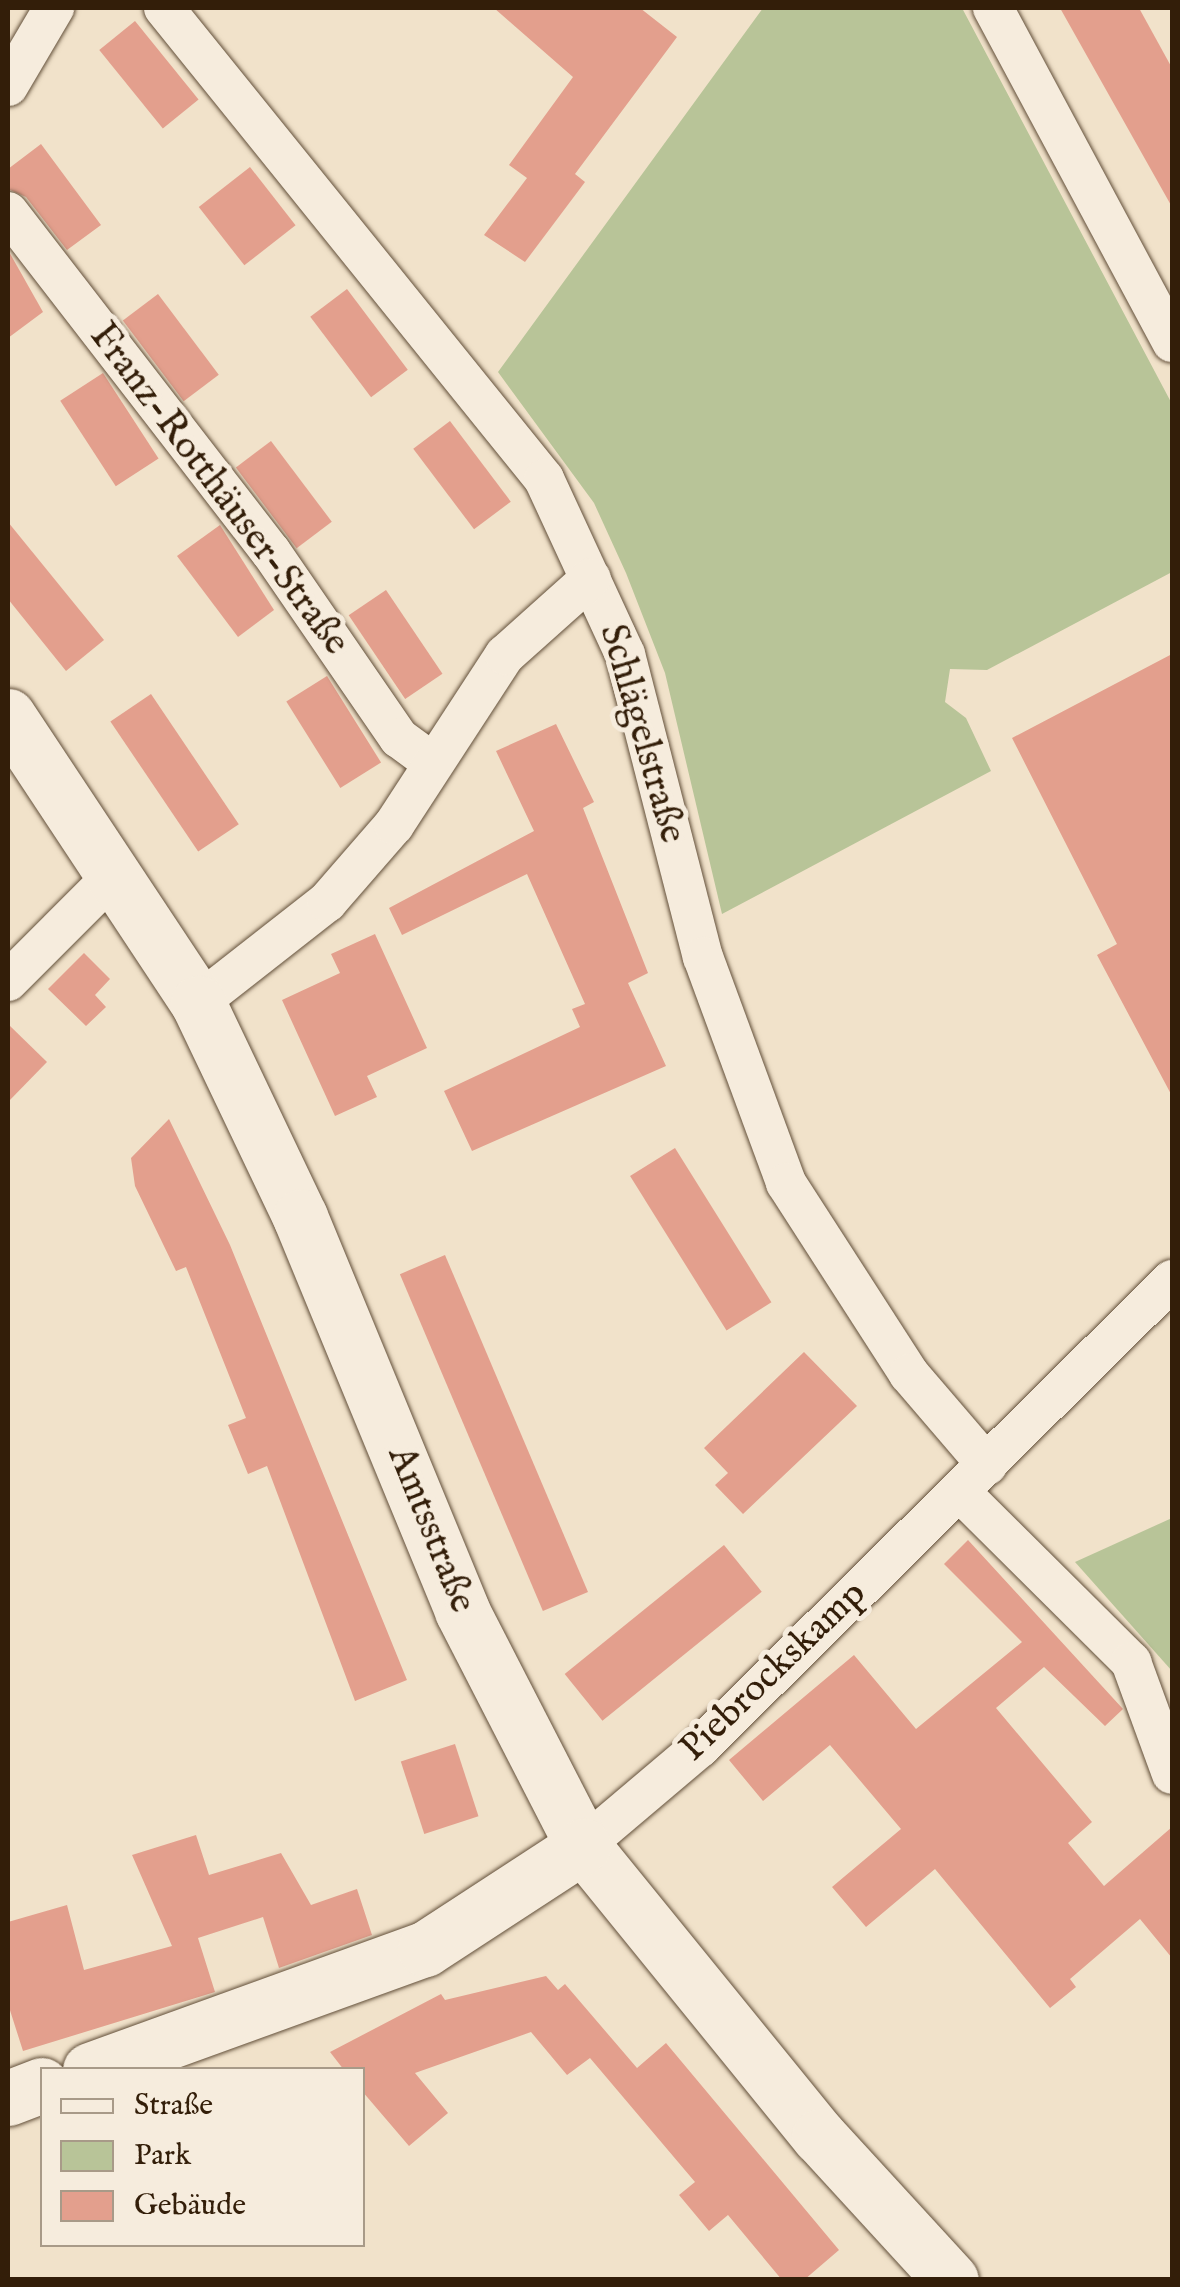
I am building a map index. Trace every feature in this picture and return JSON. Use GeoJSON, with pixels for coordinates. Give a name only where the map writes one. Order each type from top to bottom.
{"type":"FeatureCollection","features":[{"type":"Feature","properties":{"kind":"street"},"geometry":{"type":"LineString","coordinates":[[8,86],[54,8]]}},
{"type":"Feature","properties":{"kind":"street","name":"Schlägelstraße"},"geometry":{"type":"LineString","coordinates":[[164,8],[544,479],[625,654],[709,976],[786,1183],[973,1478]]}},
{"type":"Feature","properties":{"kind":"street"},"geometry":{"type":"LineString","coordinates":[[993,8],[1172,342]]}},
{"type":"Feature","properties":{"kind":"street","name":"Franz-Rotthäuser-Straße"},"geometry":{"type":"LineString","coordinates":[[8,212],[271,552],[399,738],[433,763]]}},
{"type":"Feature","properties":{"kind":"street"},"geometry":{"type":"LineString","coordinates":[[198,1003],[327,902],[433,763],[505,655],[591,578]]}},
{"type":"Feature","properties":{"kind":"street","name":"Amtsstraße"},"geometry":{"type":"LineString","coordinates":[[8,716],[116,872],[198,1003],[300,1217],[462,1610],[583,1846],[807,2123],[951,2280]]}},
{"type":"Feature","properties":{"kind":"street"},"geometry":{"type":"LineString","coordinates":[[8,981],[116,872]]}},
{"type":"Feature","properties":{"kind":"street","name":"Piebrockskamp"},"geometry":{"type":"LineString","coordinates":[[583,1846],[700,1747],[1172,1280]]}},
{"type":"Feature","properties":{"kind":"street"},"geometry":{"type":"LineString","coordinates":[[973,1478],[1131,1662],[1172,1774]]}},
{"type":"Feature","properties":{"kind":"street"},"geometry":{"type":"LineString","coordinates":[[98,2067],[425,1950],[583,1846]]}},
{"type":"Feature","properties":{"kind":"street"},"geometry":{"type":"LineString","coordinates":[[8,2098],[40,2087]]}},
{"type":"Feature","properties":{"kind":"green space"},"geometry":{"type":"Polygon","coordinates":[[[763,8],[962,8],[1172,404],[1172,572],[987,670],[950,669],[945,702],[966,718],[991,771],[722,914],[665,673],[626,573],[594,503],[498,372],[763,8]]]}},
{"type":"Feature","properties":{"kind":"green space"},"geometry":{"type":"Polygon","coordinates":[[[1172,1518],[1172,1671],[1075,1562],[1172,1518]]]}},
{"type":"Feature","properties":{"kind":"building"},"geometry":{"type":"Polygon","coordinates":[[[494,8],[640,8],[677,37],[575,174],[585,182],[525,262],[484,235],[527,178],[509,165],[573,77],[494,8]]]}},
{"type":"Feature","properties":{"kind":"building"},"geometry":{"type":"Polygon","coordinates":[[[1060,8],[1139,8],[1172,68],[1172,207],[1060,8]]]}},
{"type":"Feature","properties":{"kind":"building"},"geometry":{"type":"Polygon","coordinates":[[[135,21],[199,99],[163,128],[99,50],[135,21]]]}},
{"type":"Feature","properties":{"kind":"building"},"geometry":{"type":"Polygon","coordinates":[[[41,144],[101,225],[67,250],[26,197],[8,189],[8,169],[41,144]]]}},
{"type":"Feature","properties":{"kind":"building"},"geometry":{"type":"Polygon","coordinates":[[[250,167],[296,225],[244,265],[199,207],[250,167]]]}},
{"type":"Feature","properties":{"kind":"building"},"geometry":{"type":"Polygon","coordinates":[[[8,250],[43,312],[8,338],[8,250]]]}},
{"type":"Feature","properties":{"kind":"building"},"geometry":{"type":"Polygon","coordinates":[[[347,289],[408,370],[371,397],[310,317],[347,289]]]}},
{"type":"Feature","properties":{"kind":"building"},"geometry":{"type":"Polygon","coordinates":[[[158,294],[219,375],[184,401],[123,320],[158,294]]]}},
{"type":"Feature","properties":{"kind":"building"},"geometry":{"type":"Polygon","coordinates":[[[103,373],[159,459],[116,486],[60,401],[103,373]]]}},
{"type":"Feature","properties":{"kind":"building"},"geometry":{"type":"Polygon","coordinates":[[[450,421],[511,502],[474,529],[413,449],[450,421]]]}},
{"type":"Feature","properties":{"kind":"building"},"geometry":{"type":"Polygon","coordinates":[[[271,441],[332,522],[297,548],[236,467],[271,441]]]}},
{"type":"Feature","properties":{"kind":"building"},"geometry":{"type":"Polygon","coordinates":[[[8,522],[104,640],[66,671],[8,599],[8,522]]]}},
{"type":"Feature","properties":{"kind":"building"},"geometry":{"type":"Polygon","coordinates":[[[220,525],[274,610],[238,637],[177,556],[220,525]]]}},
{"type":"Feature","properties":{"kind":"building"},"geometry":{"type":"Polygon","coordinates":[[[386,590],[442,674],[405,699],[349,615],[386,590]]]}},
{"type":"Feature","properties":{"kind":"building"},"geometry":{"type":"Polygon","coordinates":[[[1172,654],[1172,1096],[1097,955],[1117,944],[1012,738],[1172,654]]]}},
{"type":"Feature","properties":{"kind":"building"},"geometry":{"type":"Polygon","coordinates":[[[327,676],[381,763],[340,788],[286,701],[327,676]]]}},
{"type":"Feature","properties":{"kind":"building"},"geometry":{"type":"Polygon","coordinates":[[[151,694],[239,824],[198,852],[110,721],[151,694]]]}},
{"type":"Feature","properties":{"kind":"building"},"geometry":{"type":"Polygon","coordinates":[[[556,724],[594,802],[583,808],[648,973],[628,983],[666,1066],[472,1151],[444,1091],[580,1027],[572,1009],[585,1004],[527,874],[402,935],[389,908],[534,831],[496,751],[556,724]]]}},
{"type":"Feature","properties":{"kind":"building"},"geometry":{"type":"Polygon","coordinates":[[[375,934],[427,1048],[367,1076],[377,1097],[335,1116],[282,1000],[340,973],[331,954],[375,934]]]}},
{"type":"Feature","properties":{"kind":"building"},"geometry":{"type":"Polygon","coordinates":[[[84,953],[110,979],[95,995],[106,1007],[86,1026],[48,989],[84,953]]]}},
{"type":"Feature","properties":{"kind":"building"},"geometry":{"type":"Polygon","coordinates":[[[8,1024],[47,1062],[8,1102],[8,1024]]]}},
{"type":"Feature","properties":{"kind":"building"},"geometry":{"type":"Polygon","coordinates":[[[169,1119],[230,1245],[407,1680],[355,1701],[267,1466],[248,1474],[228,1425],[246,1418],[186,1267],[176,1271],[135,1186],[131,1158],[169,1119]]]}},
{"type":"Feature","properties":{"kind":"building"},"geometry":{"type":"Polygon","coordinates":[[[675,1148],[771,1302],[726,1330],[630,1176],[675,1148]]]}},
{"type":"Feature","properties":{"kind":"building"},"geometry":{"type":"Polygon","coordinates":[[[445,1255],[588,1592],[543,1611],[400,1274],[445,1255]]]}},
{"type":"Feature","properties":{"kind":"building"},"geometry":{"type":"Polygon","coordinates":[[[804,1352],[857,1406],[743,1514],[715,1485],[728,1473],[704,1448],[804,1352]]]}},
{"type":"Feature","properties":{"kind":"building"},"geometry":{"type":"Polygon","coordinates":[[[968,1540],[1123,1709],[1105,1726],[1044,1667],[996,1708],[1092,1822],[1068,1843],[1104,1886],[1172,1827],[1172,1958],[1140,1919],[1070,1979],[1076,1987],[1050,2008],[935,1869],[866,1927],[832,1887],[901,1829],[830,1745],[763,1801],[729,1760],[854,1655],[916,1729],[1022,1642],[944,1564],[968,1540]]]}},
{"type":"Feature","properties":{"kind":"building"},"geometry":{"type":"Polygon","coordinates":[[[724,1545],[762,1592],[602,1721],[565,1674],[724,1545]]]}},
{"type":"Feature","properties":{"kind":"building"},"geometry":{"type":"Polygon","coordinates":[[[455,1744],[478,1816],[424,1834],[401,1762],[455,1744]]]}},
{"type":"Feature","properties":{"kind":"building"},"geometry":{"type":"Polygon","coordinates":[[[196,1835],[209,1875],[281,1853],[311,1905],[357,1889],[372,1935],[279,1968],[263,1917],[198,1938],[215,1992],[23,2051],[8,2004],[8,1922],[67,1905],[84,1970],[172,1946],[132,1855],[196,1835]]]}},
{"type":"Feature","properties":{"kind":"building"},"geometry":{"type":"Polygon","coordinates":[[[546,1976],[558,1990],[565,1984],[637,2068],[666,2043],[839,2250],[804,2280],[782,2280],[728,2215],[709,2231],[679,2195],[695,2182],[590,2058],[567,2075],[531,2032],[415,2073],[448,2113],[409,2146],[365,2095],[365,2067],[342,2067],[330,2052],[441,1994],[445,2000],[546,1976]]]}}]}
